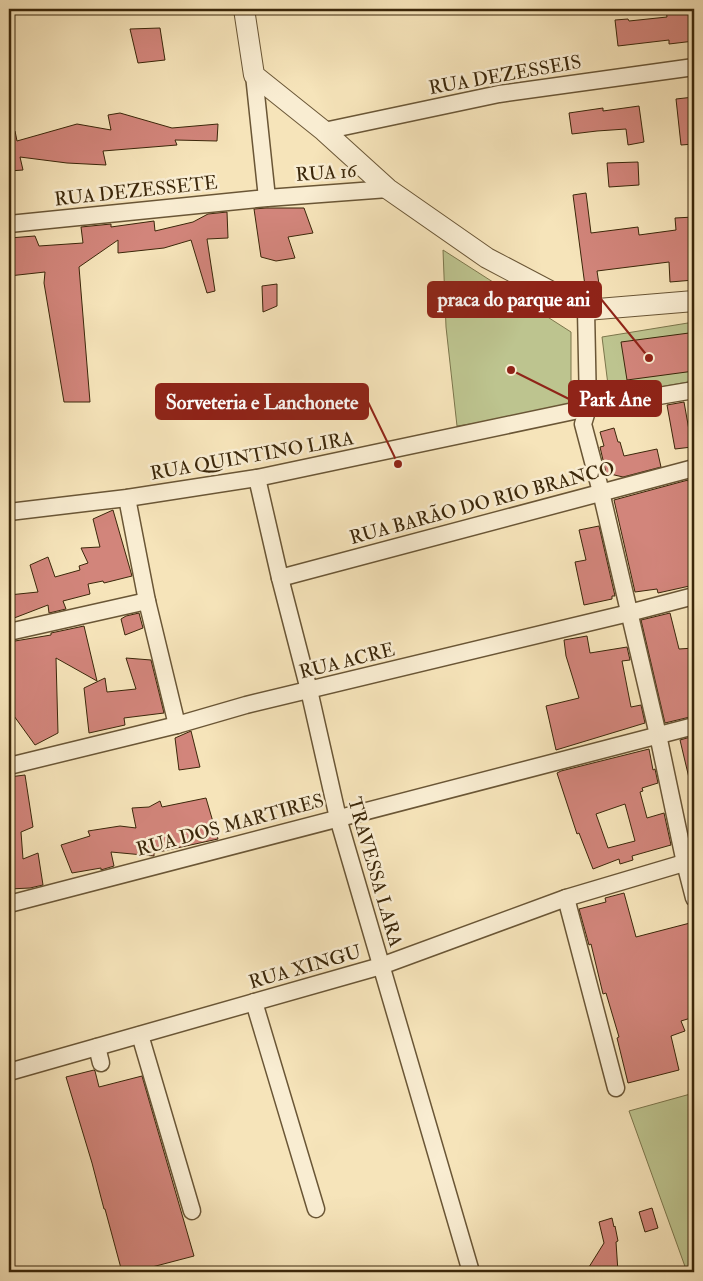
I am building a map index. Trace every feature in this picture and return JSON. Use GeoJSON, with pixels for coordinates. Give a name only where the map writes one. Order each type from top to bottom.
{"type":"FeatureCollection","features":[{"type":"Feature","properties":{"kind":"street"},"geometry":{"type":"LineString","coordinates":[[244,9],[254,75],[267,198]]}},
{"type":"Feature","properties":{"kind":"street","name":"RUA DEZESSEIS"},"geometry":{"type":"LineString","coordinates":[[324,131],[499,94],[694,67]]}},
{"type":"Feature","properties":{"kind":"street"},"geometry":{"type":"LineString","coordinates":[[254,75],[324,131],[388,189],[487,258],[586,310],[694,301]]}},
{"type":"Feature","properties":{"kind":"street","name":"RUA 16"},"geometry":{"type":"LineString","coordinates":[[267,198],[388,189]]}},
{"type":"Feature","properties":{"kind":"street","name":"RUA DEZESSETE"},"geometry":{"type":"LineString","coordinates":[[9,224],[267,198]]}},
{"type":"Feature","properties":{"kind":"street"},"geometry":{"type":"LineString","coordinates":[[586,310],[588,408],[583,424],[690,862],[694,898]]}},
{"type":"Feature","properties":{"kind":"street","name":"RUA QUINTINO LIRA"},"geometry":{"type":"LineString","coordinates":[[9,512],[127,498],[258,478],[588,408],[694,390]]}},
{"type":"Feature","properties":{"kind":"street","name":"RUA BARÃO DO RIO BRANCO"},"geometry":{"type":"LineString","coordinates":[[280,578],[694,468]]}},
{"type":"Feature","properties":{"kind":"street","name":"TRAVESSA LARA"},"geometry":{"type":"LineString","coordinates":[[258,478],[338,818],[471,1272]]}},
{"type":"Feature","properties":{"kind":"street"},"geometry":{"type":"LineString","coordinates":[[127,498],[147,601],[177,725]]}},
{"type":"Feature","properties":{"kind":"street","name":"RUA ACRE"},"geometry":{"type":"LineString","coordinates":[[9,766],[177,725],[246,705],[694,596]]}},
{"type":"Feature","properties":{"kind":"street"},"geometry":{"type":"LineString","coordinates":[[9,632],[147,601]]}},
{"type":"Feature","properties":{"kind":"street","name":"RUA DOS MARTIRES"},"geometry":{"type":"LineString","coordinates":[[9,904],[694,726]]}},
{"type":"Feature","properties":{"kind":"street","name":"RUA XINGU"},"geometry":{"type":"LineString","coordinates":[[9,1072],[381,966],[566,898],[690,862]]}},
{"type":"Feature","properties":{"kind":"street"},"geometry":{"type":"LineString","coordinates":[[566,898],[616,1088]]}},
{"type":"Feature","properties":{"kind":"street"},"geometry":{"type":"LineString","coordinates":[[254,1002],[316,1209]]}},
{"type":"Feature","properties":{"kind":"street"},"geometry":{"type":"LineString","coordinates":[[140,1035],[192,1211]]}},
{"type":"Feature","properties":{"kind":"street"},"geometry":{"type":"LineString","coordinates":[[97,1047],[102,1063]]}},
{"type":"Feature","properties":{"kind":"green space"},"geometry":{"type":"Polygon","coordinates":[[[443,250],[571,332],[571,409],[457,426],[446,327],[443,250]]]}},
{"type":"Feature","properties":{"kind":"green space"},"geometry":{"type":"Polygon","coordinates":[[[694,322],[694,381],[619,394],[608,385],[602,337],[694,322]]]}},
{"type":"Feature","properties":{"kind":"green space"},"geometry":{"type":"Polygon","coordinates":[[[694,1093],[694,1272],[687,1272],[629,1111],[694,1093]]]}},
{"type":"Feature","properties":{"kind":"building"},"geometry":{"type":"Polygon","coordinates":[[[694,9],[694,41],[669,44],[669,40],[618,46],[615,20],[628,19],[629,21],[667,17],[666,10],[694,9]]]}},
{"type":"Feature","properties":{"kind":"building"},"geometry":{"type":"Polygon","coordinates":[[[160,28],[165,60],[138,63],[130,29],[160,28]]]}},
{"type":"Feature","properties":{"kind":"building"},"geometry":{"type":"Polygon","coordinates":[[[694,97],[694,144],[681,145],[676,99],[694,97]]]}},
{"type":"Feature","properties":{"kind":"building"},"geometry":{"type":"Polygon","coordinates":[[[639,106],[644,142],[628,145],[626,129],[572,134],[569,113],[603,108],[603,111],[639,106]]]}},
{"type":"Feature","properties":{"kind":"building"},"geometry":{"type":"Polygon","coordinates":[[[120,113],[172,128],[218,124],[217,141],[175,140],[177,145],[103,151],[106,165],[67,163],[20,157],[23,170],[9,171],[9,132],[15,131],[17,141],[77,124],[111,130],[108,115],[120,113]]]}},
{"type":"Feature","properties":{"kind":"building"},"geometry":{"type":"Polygon","coordinates":[[[638,162],[639,185],[609,187],[607,163],[638,162]]]}},
{"type":"Feature","properties":{"kind":"building"},"geometry":{"type":"Polygon","coordinates":[[[586,193],[591,233],[638,227],[639,235],[676,230],[675,218],[694,217],[694,280],[670,282],[669,262],[597,271],[599,284],[585,286],[573,195],[586,193]]]}},
{"type":"Feature","properties":{"kind":"building"},"geometry":{"type":"Polygon","coordinates":[[[304,208],[313,233],[288,237],[295,258],[276,261],[261,257],[254,209],[304,208]]]}},
{"type":"Feature","properties":{"kind":"building"},"geometry":{"type":"Polygon","coordinates":[[[227,212],[228,238],[207,239],[215,291],[207,293],[191,240],[164,248],[118,253],[118,240],[79,267],[90,402],[64,402],[44,283],[45,272],[9,276],[9,238],[35,236],[39,246],[83,243],[81,227],[111,224],[111,227],[154,221],[155,231],[193,222],[208,214],[227,212]]]}},
{"type":"Feature","properties":{"kind":"building"},"geometry":{"type":"Polygon","coordinates":[[[277,284],[277,306],[263,312],[262,286],[277,284]]]}},
{"type":"Feature","properties":{"kind":"building"},"geometry":{"type":"Polygon","coordinates":[[[689,333],[694,371],[627,380],[621,342],[689,333]]]}},
{"type":"Feature","properties":{"kind":"building"},"geometry":{"type":"Polygon","coordinates":[[[684,402],[692,447],[675,449],[667,405],[684,402]]]}},
{"type":"Feature","properties":{"kind":"building"},"geometry":{"type":"Polygon","coordinates":[[[614,428],[624,456],[657,449],[661,467],[623,477],[606,473],[600,447],[604,446],[600,432],[614,428]]]}},
{"type":"Feature","properties":{"kind":"building"},"geometry":{"type":"Polygon","coordinates":[[[688,480],[691,493],[694,492],[694,585],[658,593],[657,589],[635,592],[614,500],[688,480]]]}},
{"type":"Feature","properties":{"kind":"building"},"geometry":{"type":"Polygon","coordinates":[[[113,510],[132,576],[104,583],[103,581],[88,584],[90,594],[63,601],[66,609],[49,613],[48,605],[9,620],[9,595],[38,592],[30,565],[48,557],[55,577],[80,570],[79,566],[88,563],[81,548],[100,547],[93,519],[113,510]]]}},
{"type":"Feature","properties":{"kind":"building"},"geometry":{"type":"Polygon","coordinates":[[[599,526],[615,596],[612,596],[612,599],[584,605],[575,562],[586,560],[579,530],[599,526]]]}},
{"type":"Feature","properties":{"kind":"building"},"geometry":{"type":"Polygon","coordinates":[[[139,613],[143,628],[125,635],[121,619],[139,613]]]}},
{"type":"Feature","properties":{"kind":"building"},"geometry":{"type":"Polygon","coordinates":[[[670,613],[679,649],[694,648],[694,661],[689,662],[694,689],[694,716],[665,723],[641,620],[670,613]]]}},
{"type":"Feature","properties":{"kind":"building"},"geometry":{"type":"Polygon","coordinates":[[[84,626],[97,681],[56,658],[58,733],[35,745],[14,716],[9,701],[9,642],[51,635],[51,633],[84,626]]]}},
{"type":"Feature","properties":{"kind":"building"},"geometry":{"type":"Polygon","coordinates":[[[587,636],[590,653],[627,647],[630,660],[622,661],[631,707],[641,705],[645,723],[556,750],[546,706],[579,698],[566,656],[564,640],[587,636]]]}},
{"type":"Feature","properties":{"kind":"building"},"geometry":{"type":"Polygon","coordinates":[[[126,658],[151,660],[164,713],[124,718],[125,725],[89,733],[84,688],[105,678],[107,692],[136,689],[126,658]]]}},
{"type":"Feature","properties":{"kind":"building"},"geometry":{"type":"Polygon","coordinates":[[[191,731],[200,767],[179,770],[175,738],[191,731]]]}},
{"type":"Feature","properties":{"kind":"building"},"geometry":{"type":"Polygon","coordinates":[[[694,736],[694,778],[689,778],[680,740],[694,736]]]}},
{"type":"Feature","properties":{"kind":"building"},"geometry":{"type":"Polygon","coordinates":[[[649,749],[653,770],[655,769],[658,783],[642,788],[643,791],[640,792],[647,818],[664,813],[671,845],[632,856],[633,860],[620,864],[619,859],[593,869],[579,833],[577,834],[557,773],[649,749]],[[625,804],[596,814],[608,848],[635,841],[625,804]]]}},
{"type":"Feature","properties":{"kind":"building"},"geometry":{"type":"Polygon","coordinates":[[[25,775],[33,827],[21,832],[23,859],[38,853],[43,885],[9,889],[9,777],[25,775]]]}},
{"type":"Feature","properties":{"kind":"building"},"geometry":{"type":"Polygon","coordinates":[[[206,798],[218,839],[154,853],[154,856],[111,852],[114,866],[101,870],[101,868],[72,873],[61,845],[90,836],[88,831],[120,826],[136,828],[132,808],[149,807],[160,801],[162,807],[206,798]]]}},
{"type":"Feature","properties":{"kind":"building"},"geometry":{"type":"Polygon","coordinates":[[[624,893],[636,937],[690,923],[694,940],[694,1017],[681,1021],[685,1031],[671,1036],[679,1070],[628,1083],[617,1038],[619,1037],[606,993],[603,994],[591,944],[589,945],[579,909],[606,902],[605,898],[624,893]]]}},
{"type":"Feature","properties":{"kind":"building"},"geometry":{"type":"Polygon","coordinates":[[[94,1070],[99,1087],[142,1076],[194,1256],[133,1272],[122,1272],[66,1077],[94,1070]]]}},
{"type":"Feature","properties":{"kind":"building"},"geometry":{"type":"Polygon","coordinates":[[[652,1208],[658,1228],[645,1232],[639,1212],[652,1208]]]}},
{"type":"Feature","properties":{"kind":"building"},"geometry":{"type":"Polygon","coordinates":[[[612,1218],[618,1241],[616,1242],[618,1272],[596,1272],[589,1267],[604,1243],[599,1222],[612,1218]]]}},
{"type":"Feature","properties":{"kind":"place","name":"praca do parque ani"},"geometry":{"type":"Point","coordinates":[649,358]}},
{"type":"Feature","properties":{"kind":"place","name":"Park Ane"},"geometry":{"type":"Point","coordinates":[511,370]}},
{"type":"Feature","properties":{"kind":"place","name":"Sorveteria e Lanchonete"},"geometry":{"type":"Point","coordinates":[398,464]}}]}
